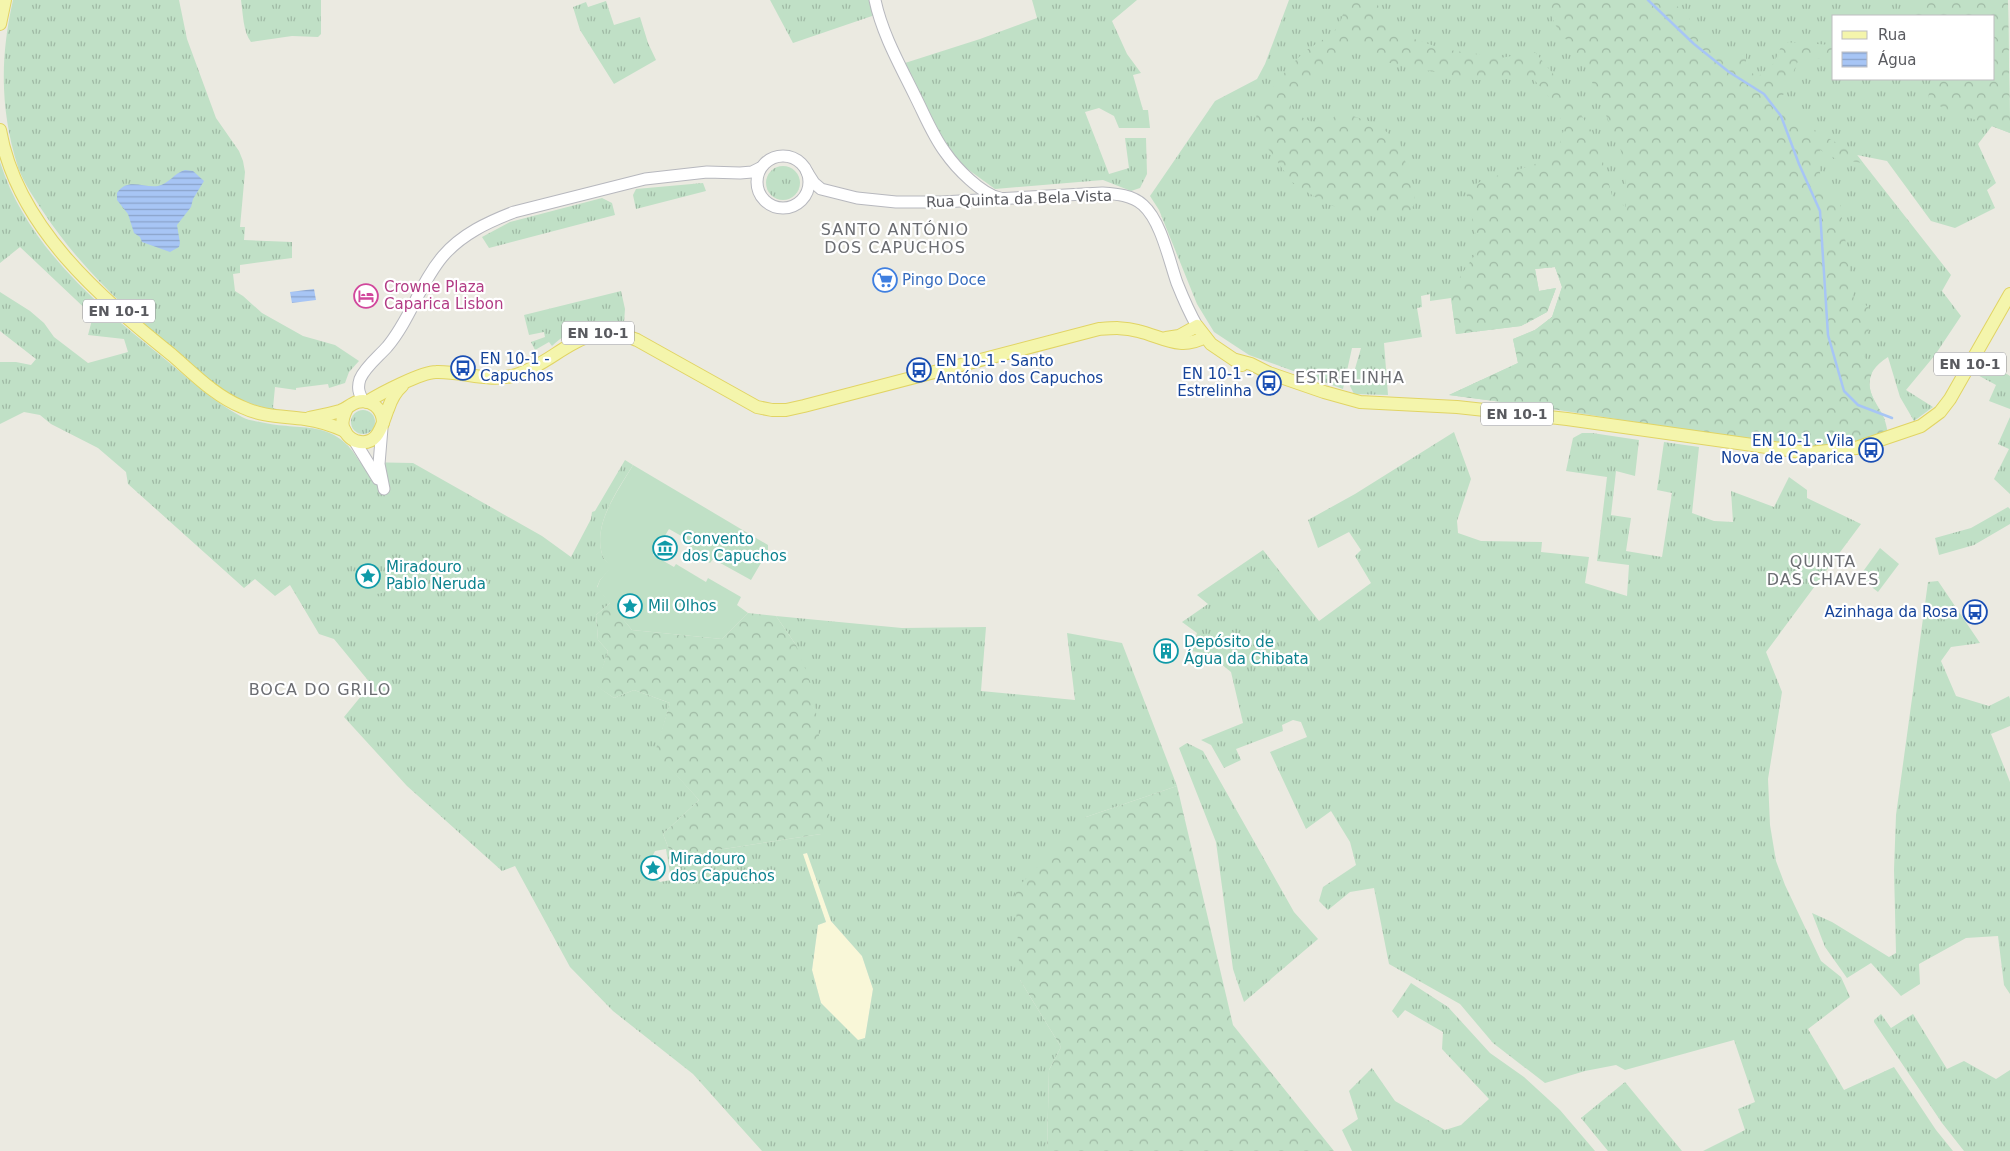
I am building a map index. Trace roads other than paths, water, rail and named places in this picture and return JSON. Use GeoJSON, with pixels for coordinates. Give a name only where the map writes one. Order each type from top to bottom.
{"type":"FeatureCollection","features":[{"type":"Feature","properties":{"kind":"main road"},"geometry":{"type":"LineString","coordinates":[[0,24],[6,0]]}},
{"type":"Feature","properties":{"kind":"main road","name":"EN 10-1"},"geometry":{"type":"LineString","coordinates":[[0,130],[13,174],[31,208],[68,259],[103,296],[143,332],[228,400],[245,409],[266,416],[322,422],[349,435]]}},
{"type":"Feature","properties":{"kind":"main road","name":"EN 10-1"},"geometry":{"type":"LineString","coordinates":[[1161,338],[1179,336],[1197,326],[1205,337],[1219,350],[1236,360],[1324,392],[1360,402],[1457,407],[1809,453],[1842,451],[1869,444],[1921,426],[1940,412],[1950,399],[2010,294]]}},
{"type":"Feature","properties":{"kind":"main road","name":"EN 10-1"},"geometry":{"type":"LineString","coordinates":[[304,419],[349,407],[421,375],[435,372],[482,377],[516,375],[580,339],[597,333],[626,335],[642,342],[756,406],[772,410],[786,410],[1099,329],[1120,327],[1180,344],[1188,344],[1205,337]]}},
{"type":"Feature","properties":{"kind":"main road"},"geometry":{"type":"LineString","coordinates":[[349,407],[343,419],[349,435],[362,442],[371,440],[378,435],[392,400],[404,384]]}},
{"type":"Feature","properties":{"kind":"main road"},"geometry":{"type":"LineString","coordinates":[[365,401],[380,410],[383,426]]}},
{"type":"Feature","properties":{"kind":"street"},"geometry":{"type":"LineString","coordinates":[[875,0],[878,17],[929,125],[944,151],[970,179],[993,197],[1001,198]]}},
{"type":"Feature","properties":{"kind":"street"},"geometry":{"type":"LineString","coordinates":[[365,401],[358,391],[358,384],[369,366],[396,336],[435,267],[443,256],[470,232],[494,220],[514,212],[645,179],[707,172],[752,172],[772,158],[788,156],[800,162],[814,183],[821,189]]}},
{"type":"Feature","properties":{"kind":"street"},"geometry":{"type":"LineString","coordinates":[[760,168],[757,182],[762,198],[777,207],[793,206],[812,191],[821,189]]}},
{"type":"Feature","properties":{"kind":"street"},"geometry":{"type":"LineString","coordinates":[[805,196],[808,187],[808,172]]}},
{"type":"Feature","properties":{"kind":"street"},"geometry":{"type":"LineString","coordinates":[[740,173],[757,182]]}},
{"type":"Feature","properties":{"kind":"street"},"geometry":{"type":"LineString","coordinates":[[970,179],[973,196],[980,197],[983,189]]}},
{"type":"Feature","properties":{"kind":"street","name":"Rua Quinta da Bela Vista"},"geometry":{"type":"LineString","coordinates":[[821,189],[879,201],[919,203],[953,201],[973,196],[1001,198],[1102,193],[1116,194],[1135,200],[1148,211],[1159,230],[1183,300],[1197,326]]}},
{"type":"Feature","properties":{"kind":"street"},"geometry":{"type":"LineString","coordinates":[[349,407],[354,378],[359,372],[369,366]]}},
{"type":"Feature","properties":{"kind":"street"},"geometry":{"type":"LineString","coordinates":[[349,435],[384,489],[378,464],[383,426]]}},
{"type":"Feature","properties":{"kind":"water"},"geometry":{"type":"Polygon","coordinates":[[[185,170],[193,171],[204,181],[193,199],[191,207],[177,225],[179,247],[170,252],[142,242],[140,237],[134,233],[128,214],[117,200],[117,193],[121,188],[130,184],[162,185],[185,170]]]}},
{"type":"Feature","properties":{"kind":"water"},"geometry":{"type":"Polygon","coordinates":[[[314,289],[316,300],[292,303],[290,292],[314,289]]]}},
{"type":"Feature","properties":{"kind":"waterway"},"geometry":{"type":"LineString","coordinates":[[1648,0],[1694,44],[1729,72],[1764,94],[1781,116],[1799,164],[1820,211],[1828,335],[1844,391],[1858,405],[1892,418]]}},
{"type":"Feature","properties":{"kind":"place","name":"Pingo Doce"},"geometry":{"type":"Point","coordinates":[885,280]}},
{"type":"Feature","properties":{"kind":"place","name":"Crowne Plaza Caparica Lisbon"},"geometry":{"type":"Point","coordinates":[366,296]}},
{"type":"Feature","properties":{"kind":"place","name":"EN 10-1 - Capuchos"},"geometry":{"type":"Point","coordinates":[463,368]}},
{"type":"Feature","properties":{"kind":"place","name":"EN 10-1 - Santo António dos Capuchos"},"geometry":{"type":"Point","coordinates":[919,370]}},
{"type":"Feature","properties":{"kind":"place","name":"EN 10-1 - Estrelinha"},"geometry":{"type":"Point","coordinates":[1269,383]}},
{"type":"Feature","properties":{"kind":"place","name":"EN 10-1 - Vila Nova de Caparica"},"geometry":{"type":"Point","coordinates":[1871,450]}},
{"type":"Feature","properties":{"kind":"place","name":"Convento dos Capuchos"},"geometry":{"type":"Point","coordinates":[665,548]}},
{"type":"Feature","properties":{"kind":"place","name":"Miradouro Pablo Neruda"},"geometry":{"type":"Point","coordinates":[368,576]}},
{"type":"Feature","properties":{"kind":"place","name":"Mil Olhos"},"geometry":{"type":"Point","coordinates":[630,606]}},
{"type":"Feature","properties":{"kind":"place","name":"Azinhaga da Rosa"},"geometry":{"type":"Point","coordinates":[1975,612]}},
{"type":"Feature","properties":{"kind":"place","name":"Depósito de Água da Chibata"},"geometry":{"type":"Point","coordinates":[1166,651]}},
{"type":"Feature","properties":{"kind":"place","name":"Miradouro dos Capuchos"},"geometry":{"type":"Point","coordinates":[653,868]}},
{"type":"Feature","properties":{"kind":"district","name":"SANTO ANTÓNIO DOS CAPUCHOS"},"geometry":{"type":"Point","coordinates":[895,238]}},
{"type":"Feature","properties":{"kind":"district","name":"ESTRELINHA"},"geometry":{"type":"Point","coordinates":[1350,377]}},
{"type":"Feature","properties":{"kind":"district","name":"QUINTA DAS CHAVES"},"geometry":{"type":"Point","coordinates":[1823,570]}},
{"type":"Feature","properties":{"kind":"district","name":"BOCA DO GRILO"},"geometry":{"type":"Point","coordinates":[320,689]}}]}
